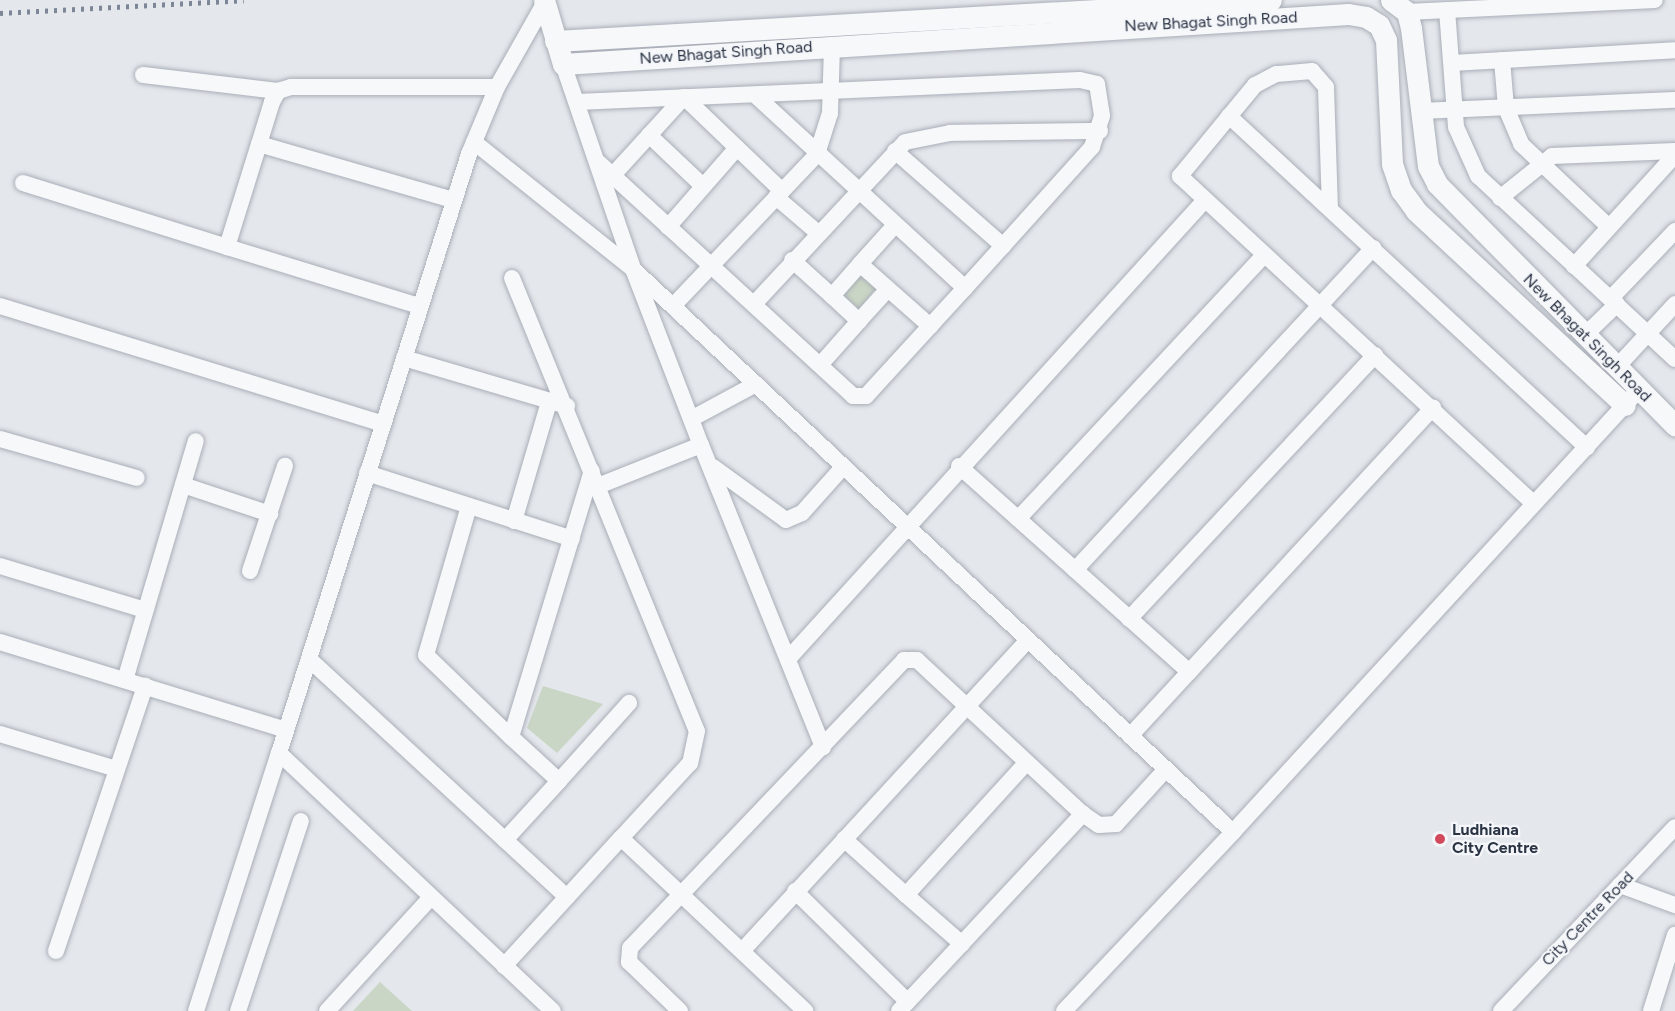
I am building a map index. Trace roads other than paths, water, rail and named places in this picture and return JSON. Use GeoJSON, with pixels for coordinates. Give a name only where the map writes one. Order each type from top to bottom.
{"type":"FeatureCollection","features":[{"type":"Feature","properties":{"kind":"street","name":"New Bhagat Singh Road"},"geometry":{"type":"LineString","coordinates":[[555,42],[1271,0]]}},
{"type":"Feature","properties":{"kind":"street"},"geometry":{"type":"LineString","coordinates":[[1399,6],[1448,10],[1655,0]]}},
{"type":"Feature","properties":{"kind":"street"},"geometry":{"type":"LineString","coordinates":[[544,2],[555,42],[599,162],[633,269],[701,446],[713,467],[742,555],[788,659],[823,747]]}},
{"type":"Feature","properties":{"kind":"street"},"geometry":{"type":"LineString","coordinates":[[195,1011],[309,659],[453,200],[497,87],[544,2]]}},
{"type":"Feature","properties":{"kind":"street","name":"New Bhagat Singh Road"},"geometry":{"type":"LineString","coordinates":[[1399,6],[1420,111],[1428,166],[1442,191],[1616,368],[1632,398]]}},
{"type":"Feature","properties":{"kind":"street"},"geometry":{"type":"LineString","coordinates":[[1448,10],[1455,110],[1463,152],[1500,198],[1675,359]]}},
{"type":"Feature","properties":{"kind":"street","name":"New Bhagat Singh Road"},"geometry":{"type":"LineString","coordinates":[[563,64],[832,45],[1348,14],[1366,17],[1386,40],[1392,164],[1401,190],[1416,211],[1632,398],[1675,424]]}},
{"type":"Feature","properties":{"kind":"street"},"geometry":{"type":"LineString","coordinates":[[673,306],[817,154],[825,135],[831,92],[832,45]]}},
{"type":"Feature","properties":{"kind":"street"},"geometry":{"type":"LineString","coordinates":[[1452,63],[1675,50]]}},
{"type":"Feature","properties":{"kind":"street"},"geometry":{"type":"LineString","coordinates":[[1502,60],[1506,108],[1521,144],[1538,164],[1609,227]]}},
{"type":"Feature","properties":{"kind":"street"},"geometry":{"type":"LineString","coordinates":[[1330,209],[1326,87],[1320,74],[1265,78],[1182,169],[1183,181],[1204,201],[1433,408],[1532,502]]}},
{"type":"Feature","properties":{"kind":"street"},"geometry":{"type":"LineString","coordinates":[[143,75],[278,91],[497,87]]}},
{"type":"Feature","properties":{"kind":"street"},"geometry":{"type":"LineString","coordinates":[[577,102],[1089,80],[1101,91],[1100,131],[1092,147],[866,396],[854,396],[599,162]]}},
{"type":"Feature","properties":{"kind":"street"},"geometry":{"type":"LineString","coordinates":[[227,247],[278,91]]}},
{"type":"Feature","properties":{"kind":"street"},"geometry":{"type":"LineString","coordinates":[[754,95],[965,288]]}},
{"type":"Feature","properties":{"kind":"street"},"geometry":{"type":"LineString","coordinates":[[613,175],[684,97]]}},
{"type":"Feature","properties":{"kind":"street"},"geometry":{"type":"LineString","coordinates":[[684,97],[737,148],[818,233]]}},
{"type":"Feature","properties":{"kind":"street"},"geometry":{"type":"LineString","coordinates":[[1420,111],[1675,100]]}},
{"type":"Feature","properties":{"kind":"street"},"geometry":{"type":"LineString","coordinates":[[1229,116],[1587,447]]}},
{"type":"Feature","properties":{"kind":"street"},"geometry":{"type":"LineString","coordinates":[[754,304],[895,150],[921,136],[1100,131]]}},
{"type":"Feature","properties":{"kind":"street"},"geometry":{"type":"LineString","coordinates":[[649,135],[704,186]]}},
{"type":"Feature","properties":{"kind":"street"},"geometry":{"type":"LineString","coordinates":[[474,142],[633,269],[1233,832]]}},
{"type":"Feature","properties":{"kind":"street"},"geometry":{"type":"LineString","coordinates":[[259,144],[453,200]]}},
{"type":"Feature","properties":{"kind":"street"},"geometry":{"type":"LineString","coordinates":[[668,227],[737,148]]}},
{"type":"Feature","properties":{"kind":"street"},"geometry":{"type":"LineString","coordinates":[[895,150],[1003,246]]}},
{"type":"Feature","properties":{"kind":"street"},"geometry":{"type":"LineString","coordinates":[[1500,198],[1538,164],[1562,154],[1675,153]]}},
{"type":"Feature","properties":{"kind":"street"},"geometry":{"type":"LineString","coordinates":[[1574,266],[1675,153]]}},
{"type":"Feature","properties":{"kind":"street"},"geometry":{"type":"LineString","coordinates":[[23,183],[419,306]]}},
{"type":"Feature","properties":{"kind":"street"},"geometry":{"type":"LineString","coordinates":[[788,659],[905,524],[1204,201]]}},
{"type":"Feature","properties":{"kind":"street"},"geometry":{"type":"LineString","coordinates":[[832,296],[895,225]]}},
{"type":"Feature","properties":{"kind":"street"},"geometry":{"type":"LineString","coordinates":[[1584,336],[1675,231]]}},
{"type":"Feature","properties":{"kind":"street"},"geometry":{"type":"LineString","coordinates":[[1075,570],[1373,248]]}},
{"type":"Feature","properties":{"kind":"street"},"geometry":{"type":"LineString","coordinates":[[1018,519],[1264,255]]}},
{"type":"Feature","properties":{"kind":"street"},"geometry":{"type":"LineString","coordinates":[[792,260],[858,321]]}},
{"type":"Feature","properties":{"kind":"street"},"geometry":{"type":"LineString","coordinates":[[860,264],[930,326]]}},
{"type":"Feature","properties":{"kind":"street"},"geometry":{"type":"LineString","coordinates":[[504,966],[690,763],[699,743],[567,406],[512,278]]}},
{"type":"Feature","properties":{"kind":"street"},"geometry":{"type":"LineString","coordinates":[[820,365],[888,289]]}},
{"type":"Feature","properties":{"kind":"street"},"geometry":{"type":"LineString","coordinates":[[1616,368],[1675,304]]}},
{"type":"Feature","properties":{"kind":"street"},"geometry":{"type":"LineString","coordinates":[[0,306],[382,424]]}},
{"type":"Feature","properties":{"kind":"street"},"geometry":{"type":"LineString","coordinates":[[1129,619],[1375,355]]}},
{"type":"Feature","properties":{"kind":"street"},"geometry":{"type":"LineString","coordinates":[[404,358],[567,406]]}},
{"type":"Feature","properties":{"kind":"street"},"geometry":{"type":"LineString","coordinates":[[691,419],[756,384]]}},
{"type":"Feature","properties":{"kind":"street"},"geometry":{"type":"LineString","coordinates":[[1064,1011],[1233,832],[1532,502],[1632,398]]}},
{"type":"Feature","properties":{"kind":"street"},"geometry":{"type":"LineString","coordinates":[[514,521],[549,402]]}},
{"type":"Feature","properties":{"kind":"street"},"geometry":{"type":"LineString","coordinates":[[1130,736],[1433,408]]}},
{"type":"Feature","properties":{"kind":"street"},"geometry":{"type":"LineString","coordinates":[[0,440],[137,478]]}},
{"type":"Feature","properties":{"kind":"street"},"geometry":{"type":"LineString","coordinates":[[125,680],[196,441]]}},
{"type":"Feature","properties":{"kind":"street"},"geometry":{"type":"LineString","coordinates":[[595,479],[701,446]]}},
{"type":"Feature","properties":{"kind":"street"},"geometry":{"type":"LineString","coordinates":[[250,571],[285,466]]}},
{"type":"Feature","properties":{"kind":"street"},"geometry":{"type":"LineString","coordinates":[[959,466],[1189,672]]}},
{"type":"Feature","properties":{"kind":"street"},"geometry":{"type":"LineString","coordinates":[[713,467],[786,520],[802,513],[843,467]]}},
{"type":"Feature","properties":{"kind":"street"},"geometry":{"type":"LineString","coordinates":[[367,473],[572,539]]}},
{"type":"Feature","properties":{"kind":"street"},"geometry":{"type":"LineString","coordinates":[[511,737],[572,539],[595,479]]}},
{"type":"Feature","properties":{"kind":"street"},"geometry":{"type":"LineString","coordinates":[[183,485],[270,514]]}},
{"type":"Feature","properties":{"kind":"street"},"geometry":{"type":"LineString","coordinates":[[469,506],[426,655],[558,781]]}},
{"type":"Feature","properties":{"kind":"street"},"geometry":{"type":"LineString","coordinates":[[0,566],[146,610]]}},
{"type":"Feature","properties":{"kind":"street"},"geometry":{"type":"LineString","coordinates":[[742,951],[1028,640]]}},
{"type":"Feature","properties":{"kind":"street"},"geometry":{"type":"LineString","coordinates":[[0,642],[286,730]]}},
{"type":"Feature","properties":{"kind":"street"},"geometry":{"type":"LineString","coordinates":[[680,1011],[627,956],[910,658],[1083,814],[1099,825],[1116,824],[1166,769]]}},
{"type":"Feature","properties":{"kind":"street"},"geometry":{"type":"LineString","coordinates":[[309,659],[567,897]]}},
{"type":"Feature","properties":{"kind":"street"},"geometry":{"type":"LineString","coordinates":[[56,951],[145,686]]}},
{"type":"Feature","properties":{"kind":"street"},"geometry":{"type":"LineString","coordinates":[[505,840],[629,703]]}},
{"type":"Feature","properties":{"kind":"street"},"geometry":{"type":"LineString","coordinates":[[0,734],[117,769]]}},
{"type":"Feature","properties":{"kind":"street"},"geometry":{"type":"LineString","coordinates":[[279,753],[553,1011]]}},
{"type":"Feature","properties":{"kind":"street"},"geometry":{"type":"LineString","coordinates":[[906,895],[1026,763]]}},
{"type":"Feature","properties":{"kind":"street"},"geometry":{"type":"LineString","coordinates":[[795,891],[904,1006],[1083,814]]}},
{"type":"Feature","properties":{"kind":"street"},"geometry":{"type":"LineString","coordinates":[[238,1011],[301,821]]}},
{"type":"Feature","properties":{"kind":"street","name":"City Centre Road"},"geometry":{"type":"LineString","coordinates":[[1501,1011],[1675,827]]}},
{"type":"Feature","properties":{"kind":"street"},"geometry":{"type":"LineString","coordinates":[[621,838],[805,1011]]}},
{"type":"Feature","properties":{"kind":"street"},"geometry":{"type":"LineString","coordinates":[[844,839],[962,944]]}},
{"type":"Feature","properties":{"kind":"street"},"geometry":{"type":"LineString","coordinates":[[1620,885],[1675,905]]}},
{"type":"Feature","properties":{"kind":"street"},"geometry":{"type":"LineString","coordinates":[[327,1011],[431,897]]}},
{"type":"Feature","properties":{"kind":"street"},"geometry":{"type":"LineString","coordinates":[[1651,1011],[1675,935]]}},
{"type":"Feature","properties":{"kind":"railway"},"geometry":{"type":"LineString","coordinates":[[0,13],[244,0]]}},
{"type":"Feature","properties":{"kind":"place","name":"Ludhiana City Centre"},"geometry":{"type":"Point","coordinates":[1440,839]}}]}
